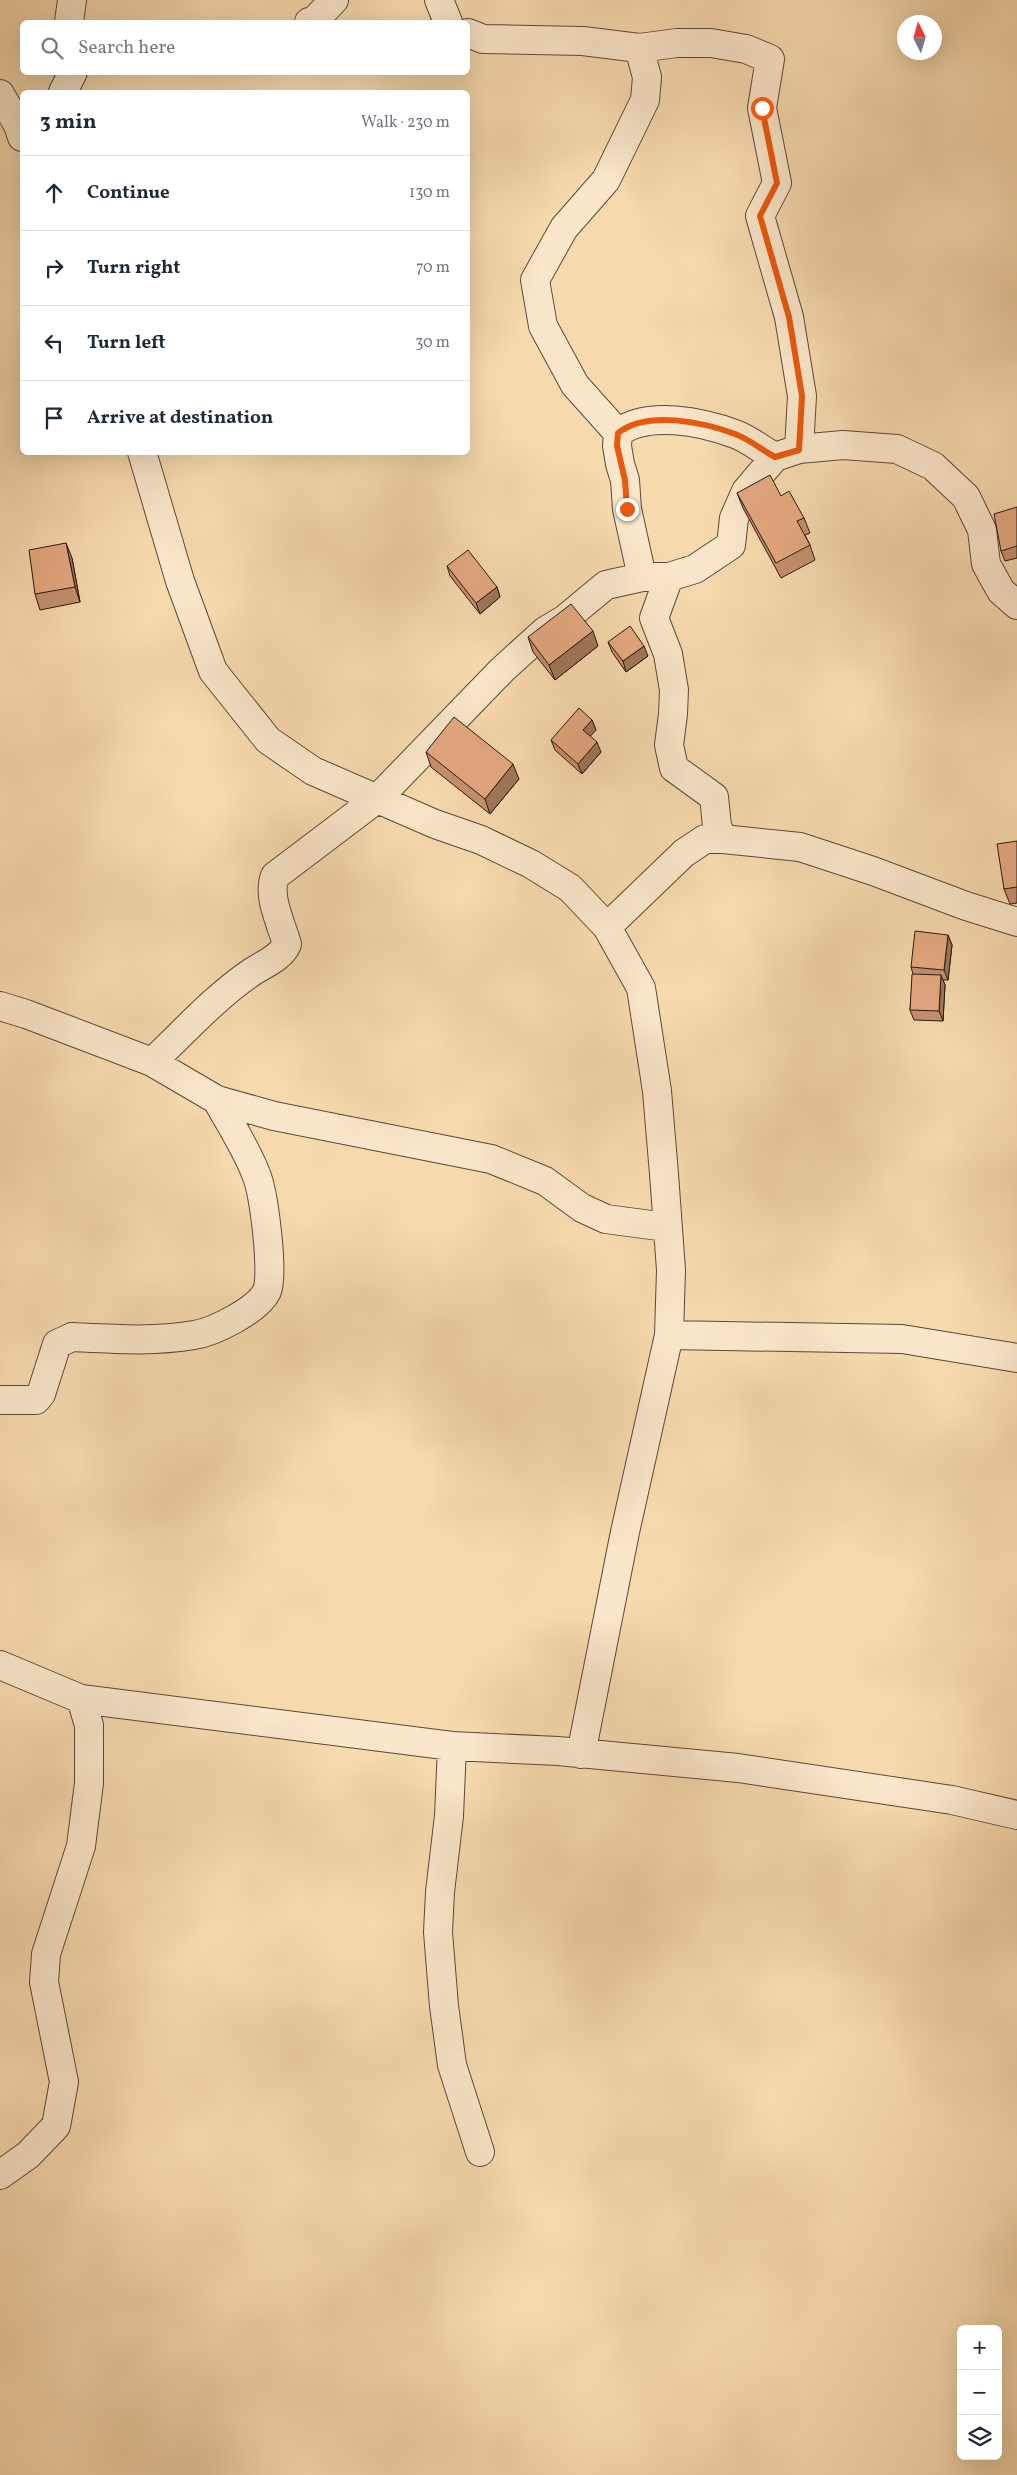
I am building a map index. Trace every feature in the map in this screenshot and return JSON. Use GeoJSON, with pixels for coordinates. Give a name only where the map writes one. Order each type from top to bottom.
{"type":"FeatureCollection","features":[{"type":"Feature","properties":{"kind":"street"},"geometry":{"type":"LineString","coordinates":[[70,20],[72,0]]}},
{"type":"Feature","properties":{"kind":"street"},"geometry":{"type":"LineString","coordinates":[[315,20],[334,0]]}},
{"type":"Feature","properties":{"kind":"street"},"geometry":{"type":"LineString","coordinates":[[439,0],[447,20]]}},
{"type":"Feature","properties":{"kind":"street"},"geometry":{"type":"LineString","coordinates":[[152,1062],[226,993],[251,972],[284,951],[287,944],[273,896],[272,885],[275,876],[378,798],[502,670],[545,631],[565,619],[606,584],[631,579],[669,577],[695,570],[731,545],[734,518],[746,491],[787,453],[802,396],[789,317],[760,216],[777,183],[762,108],[770,59],[746,48],[711,43],[677,42],[639,48],[583,41],[483,40],[470,34]]}},
{"type":"Feature","properties":{"kind":"street"},"geometry":{"type":"LineString","coordinates":[[639,48],[647,77],[645,100],[606,180],[564,228],[535,280],[543,326],[570,377],[618,433],[617,446],[631,579],[654,618],[668,654],[674,690],[674,714],[669,744],[674,768],[714,797],[717,826],[723,839]]}},
{"type":"Feature","properties":{"kind":"street"},"geometry":{"type":"LineString","coordinates":[[0,94],[20,127]]}},
{"type":"Feature","properties":{"kind":"street"},"geometry":{"type":"LineString","coordinates":[[618,433],[628,425],[665,420],[702,424],[736,434],[787,453],[844,445],[897,449],[933,466],[966,497],[982,530],[986,564],[1001,591],[1017,605]]}},
{"type":"Feature","properties":{"kind":"street"},"geometry":{"type":"LineString","coordinates":[[143,455],[180,581],[213,671],[268,740],[313,771],[532,864],[570,888],[607,927],[641,988],[648,1022],[657,1091],[666,1227],[671,1270],[669,1335],[624,1532],[581,1754]]}},
{"type":"Feature","properties":{"kind":"street"},"geometry":{"type":"LineString","coordinates":[[654,618],[669,577]]}},
{"type":"Feature","properties":{"kind":"street"},"geometry":{"type":"LineString","coordinates":[[607,927],[684,853],[705,839],[723,839],[800,847],[873,871],[966,906],[1017,922]]}},
{"type":"Feature","properties":{"kind":"street"},"geometry":{"type":"LineString","coordinates":[[0,1006],[152,1062],[217,1100],[274,1116],[491,1159],[545,1181],[582,1208],[606,1219],[666,1227]]}},
{"type":"Feature","properties":{"kind":"street"},"geometry":{"type":"LineString","coordinates":[[0,1400],[36,1400],[41,1394],[57,1344],[61,1341],[72,1338],[153,1340],[196,1335],[224,1324],[259,1303],[268,1289],[268,1248],[263,1192],[256,1173],[217,1100]]}},
{"type":"Feature","properties":{"kind":"street"},"geometry":{"type":"LineString","coordinates":[[669,1335],[902,1340],[1017,1358]]}},
{"type":"Feature","properties":{"kind":"street"},"geometry":{"type":"LineString","coordinates":[[0,1665],[81,1699],[452,1746],[581,1754],[738,1768],[952,1800],[1017,1815]]}},
{"type":"Feature","properties":{"kind":"street"},"geometry":{"type":"LineString","coordinates":[[0,2175],[28,2155],[56,2126],[64,2082],[44,1982],[46,1954],[81,1846],[89,1782],[89,1726],[81,1699]]}},
{"type":"Feature","properties":{"kind":"street"},"geometry":{"type":"LineString","coordinates":[[452,1746],[449,1816],[440,1892],[438,1932],[444,2006],[452,2065],[480,2152]]}},
{"type":"Feature","properties":{"kind":"building"},"geometry":{"type":"Polygon","coordinates":[[[770,475],[781,496],[789,491],[804,518],[797,521],[810,545],[776,563],[737,493],[770,475]]]}},
{"type":"Feature","properties":{"kind":"building"},"geometry":{"type":"Polygon","coordinates":[[[1017,507],[1017,546],[1001,551],[994,514],[1017,507]]]}},
{"type":"Feature","properties":{"kind":"building"},"geometry":{"type":"Polygon","coordinates":[[[66,543],[75,587],[35,594],[29,550],[66,543]]]}},
{"type":"Feature","properties":{"kind":"building"},"geometry":{"type":"Polygon","coordinates":[[[468,550],[497,587],[476,603],[447,566],[468,550]]]}},
{"type":"Feature","properties":{"kind":"building"},"geometry":{"type":"Polygon","coordinates":[[[571,604],[593,631],[549,665],[528,637],[571,604]]]}},
{"type":"Feature","properties":{"kind":"building"},"geometry":{"type":"Polygon","coordinates":[[[630,626],[644,646],[623,661],[608,642],[630,626]]]}},
{"type":"Feature","properties":{"kind":"building"},"geometry":{"type":"Polygon","coordinates":[[[579,708],[592,720],[583,730],[597,742],[578,764],[551,740],[579,708]]]}},
{"type":"Feature","properties":{"kind":"building"},"geometry":{"type":"Polygon","coordinates":[[[454,717],[513,764],[485,799],[426,752],[454,717]]]}},
{"type":"Feature","properties":{"kind":"building"},"geometry":{"type":"Polygon","coordinates":[[[1017,841],[1017,887],[1004,889],[997,844],[1017,841]]]}},
{"type":"Feature","properties":{"kind":"building"},"geometry":{"type":"Polygon","coordinates":[[[915,931],[948,935],[944,970],[911,967],[915,931]]]}},
{"type":"Feature","properties":{"kind":"building"},"geometry":{"type":"Polygon","coordinates":[[[912,974],[941,975],[939,1011],[910,1010],[912,974]]]}},
{"type":"Feature","properties":{"kind":"route"},"geometry":{"type":"LineString","coordinates":[[627,509],[625,480],[617,446],[618,433],[628,425],[665,420],[702,424],[736,434],[775,457],[799,450],[802,396],[789,317],[780,280],[760,216],[777,183],[762,108]]}}]}
